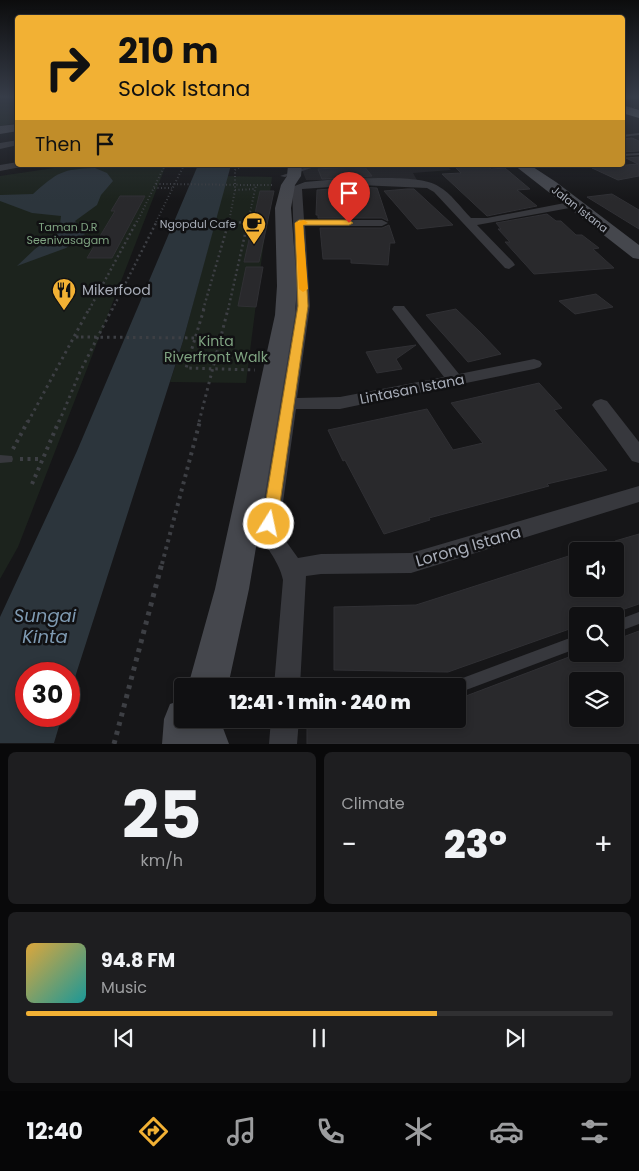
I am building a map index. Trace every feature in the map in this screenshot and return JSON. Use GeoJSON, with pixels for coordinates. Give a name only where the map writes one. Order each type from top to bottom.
{"type":"FeatureCollection","features":[{"type":"Feature","properties":{"kind":"street"},"geometry":{"type":"LineString","coordinates":[[0,146],[15,143]]}},
{"type":"Feature","properties":{"kind":"street"},"geometry":{"type":"LineString","coordinates":[[0,168],[15,166]]}},
{"type":"Feature","properties":{"kind":"street","name":"Jalan Istana"},"geometry":{"type":"LineString","coordinates":[[524,167],[639,254]]}},
{"type":"Feature","properties":{"kind":"street"},"geometry":{"type":"LineString","coordinates":[[288,183],[297,187],[305,184],[426,184],[438,190],[509,265]]}},
{"type":"Feature","properties":{"kind":"street"},"geometry":{"type":"LineString","coordinates":[[288,183],[382,222]]}},
{"type":"Feature","properties":{"kind":"street"},"geometry":{"type":"LineString","coordinates":[[210,678],[220,629],[232,589],[285,315],[287,286],[283,235],[288,183]]}},
{"type":"Feature","properties":{"kind":"street"},"geometry":{"type":"LineString","coordinates":[[288,183],[304,294],[289,404],[269,524],[270,535],[293,568],[295,580],[288,678]]}},
{"type":"Feature","properties":{"kind":"street"},"geometry":{"type":"LineString","coordinates":[[468,222],[488,221],[575,204]]}},
{"type":"Feature","properties":{"kind":"street"},"geometry":{"type":"LineString","coordinates":[[399,309],[456,381]]}},
{"type":"Feature","properties":{"kind":"street","name":"Lintasan Istana"},"geometry":{"type":"LineString","coordinates":[[289,404],[340,403],[534,364]]}},
{"type":"Feature","properties":{"kind":"street"},"geometry":{"type":"LineString","coordinates":[[601,405],[639,456]]}},
{"type":"Feature","properties":{"kind":"street","name":"Lorong Istana"},"geometry":{"type":"LineString","coordinates":[[293,568],[321,564],[411,563],[639,494]]}},
{"type":"Feature","properties":{"kind":"street"},"geometry":{"type":"LineString","coordinates":[[200,678],[220,629]]}},
{"type":"Feature","properties":{"kind":"street"},"geometry":{"type":"LineString","coordinates":[[183,744],[184,728]]}},
{"type":"Feature","properties":{"kind":"street"},"geometry":{"type":"LineString","coordinates":[[202,728],[208,744]]}},
{"type":"Feature","properties":{"kind":"street"},"geometry":{"type":"LineString","coordinates":[[283,744],[284,728]]}},
{"type":"Feature","properties":{"kind":"lane"},"geometry":{"type":"LineString","coordinates":[[625,136],[639,134]]}},
{"type":"Feature","properties":{"kind":"lane"},"geometry":{"type":"LineString","coordinates":[[625,155],[639,154]]}},
{"type":"Feature","properties":{"kind":"lane"},"geometry":{"type":"LineString","coordinates":[[288,183],[315,167]]}},
{"type":"Feature","properties":{"kind":"lane"},"geometry":{"type":"LineString","coordinates":[[624,624],[639,618]]}},
{"type":"Feature","properties":{"kind":"lane"},"geometry":{"type":"LineString","coordinates":[[466,683],[569,644]]}},
{"type":"Feature","properties":{"kind":"path"},"geometry":{"type":"LineString","coordinates":[[4,459],[76,337],[164,167]]}},
{"type":"Feature","properties":{"kind":"path"},"geometry":{"type":"LineString","coordinates":[[32,484],[80,372],[183,167]]}},
{"type":"Feature","properties":{"kind":"path"},"geometry":{"type":"LineString","coordinates":[[240,167],[235,170],[235,190],[229,223],[186,368],[275,370]]}},
{"type":"Feature","properties":{"kind":"path"},"geometry":{"type":"LineString","coordinates":[[156,184],[256,185],[288,183]]}},
{"type":"Feature","properties":{"kind":"path"},"geometry":{"type":"LineString","coordinates":[[114,744],[222,338],[256,185]]}},
{"type":"Feature","properties":{"kind":"path"},"geometry":{"type":"LineString","coordinates":[[154,188],[172,188]]}},
{"type":"Feature","properties":{"kind":"path"},"geometry":{"type":"LineString","coordinates":[[235,190],[255,190]]}},
{"type":"Feature","properties":{"kind":"path"},"geometry":{"type":"LineString","coordinates":[[229,223],[247,222]]}},
{"type":"Feature","properties":{"kind":"path"},"geometry":{"type":"LineString","coordinates":[[76,337],[222,338]]}},
{"type":"Feature","properties":{"kind":"path"},"geometry":{"type":"LineString","coordinates":[[4,459],[42,459]]}},
{"type":"Feature","properties":{"kind":"shaded area"},"geometry":{"type":"Polygon","coordinates":[[[301,167],[448,167],[451,170],[413,173],[417,180],[306,180],[301,167]]]}},
{"type":"Feature","properties":{"kind":"green space","name":"Taman D.R Seenivasagam"},"geometry":{"type":"Polygon","coordinates":[[[61,167],[165,167],[18,547],[0,579],[0,176],[61,167]]]}},
{"type":"Feature","properties":{"kind":"green space","name":"Kinta Riverfront Walk"},"geometry":{"type":"Polygon","coordinates":[[[227,176],[272,177],[246,383],[170,382],[183,341],[227,176]]]}},
{"type":"Feature","properties":{"kind":"water","name":"Sungai Kinta"},"geometry":{"type":"Polygon","coordinates":[[[197,167],[230,167],[183,341],[80,662],[15,662],[15,727],[59,727],[54,743],[0,743],[0,617],[77,451],[197,167]]]}},
{"type":"Feature","properties":{"kind":"water"},"geometry":{"type":"Polygon","coordinates":[[[95,168],[107,173],[113,181],[101,195],[97,205],[75,221],[85,234],[66,248],[17,266],[35,249],[59,232],[61,216],[32,213],[0,201],[0,195],[33,194],[61,173],[75,169],[95,168]]]}},
{"type":"Feature","properties":{"kind":"building"},"geometry":{"type":"Polygon","coordinates":[[[632,138],[639,141],[639,151],[625,152],[625,139],[632,138]]]}},
{"type":"Feature","properties":{"kind":"building"},"geometry":{"type":"Polygon","coordinates":[[[639,157],[639,176],[618,180],[592,168],[625,167],[625,165],[638,164],[626,158],[639,157]]]}},
{"type":"Feature","properties":{"kind":"building"},"geometry":{"type":"Polygon","coordinates":[[[365,167],[372,176],[322,179],[318,169],[365,167]]]}},
{"type":"Feature","properties":{"kind":"building"},"geometry":{"type":"Polygon","coordinates":[[[455,167],[505,168],[530,189],[517,190],[537,206],[487,216],[442,174],[461,173],[455,167]]]}},
{"type":"Feature","properties":{"kind":"building"},"geometry":{"type":"Polygon","coordinates":[[[359,187],[377,188],[388,221],[382,218],[318,218],[318,215],[316,215],[317,190],[359,187]]]}},
{"type":"Feature","properties":{"kind":"building"},"geometry":{"type":"Polygon","coordinates":[[[414,189],[453,225],[417,229],[384,191],[414,189]]]}},
{"type":"Feature","properties":{"kind":"building"},"geometry":{"type":"Polygon","coordinates":[[[260,191],[274,191],[259,262],[244,262],[260,191]]]}},
{"type":"Feature","properties":{"kind":"building"},"geometry":{"type":"Polygon","coordinates":[[[612,194],[639,210],[639,229],[587,197],[612,194]]]}},
{"type":"Feature","properties":{"kind":"building"},"geometry":{"type":"Polygon","coordinates":[[[120,196],[145,196],[112,258],[87,258],[115,211],[111,211],[120,196]]]}},
{"type":"Feature","properties":{"kind":"building"},"geometry":{"type":"Polygon","coordinates":[[[547,214],[556,221],[561,221],[576,235],[582,235],[599,248],[593,249],[614,268],[534,274],[505,242],[510,242],[498,229],[501,229],[496,223],[547,214]]]}},
{"type":"Feature","properties":{"kind":"building"},"geometry":{"type":"Polygon","coordinates":[[[389,225],[395,243],[390,243],[388,265],[351,263],[351,259],[323,259],[320,228],[382,228],[389,225]]]}},
{"type":"Feature","properties":{"kind":"building"},"geometry":{"type":"Polygon","coordinates":[[[246,267],[263,267],[256,307],[238,306],[246,267]]]}},
{"type":"Feature","properties":{"kind":"building"},"geometry":{"type":"Polygon","coordinates":[[[596,294],[613,307],[575,314],[559,301],[596,294]]]}},
{"type":"Feature","properties":{"kind":"building"},"geometry":{"type":"Polygon","coordinates":[[[456,309],[501,354],[468,362],[426,315],[456,309]]]}},
{"type":"Feature","properties":{"kind":"building"},"geometry":{"type":"Polygon","coordinates":[[[416,345],[396,359],[402,369],[377,373],[366,352],[416,345]]]}},
{"type":"Feature","properties":{"kind":"building"},"geometry":{"type":"Polygon","coordinates":[[[539,383],[562,408],[554,410],[607,470],[547,484],[549,486],[429,518],[430,520],[384,534],[328,430],[427,409],[453,450],[483,443],[451,403],[539,383]]]}},
{"type":"Feature","properties":{"kind":"building"},"geometry":{"type":"Polygon","coordinates":[[[639,534],[639,604],[624,609],[624,607],[569,607],[569,629],[448,672],[334,670],[334,607],[416,605],[569,556],[569,597],[624,597],[624,542],[615,541],[639,534]]]}},
{"type":"Feature","properties":{"kind":"building"},"geometry":{"type":"Polygon","coordinates":[[[639,631],[639,744],[307,744],[307,728],[466,728],[466,696],[569,657],[569,662],[624,662],[624,637],[639,631]]]}},
{"type":"Feature","properties":{"kind":"slow traffic"},"geometry":{"type":"LineString","coordinates":[[303,289],[299,223],[304,223]]}},
{"type":"Feature","properties":{"kind":"place","name":"Ngopdul Cafe"},"geometry":{"type":"Point","coordinates":[254,245]}},
{"type":"Feature","properties":{"kind":"place","name":"Mikerfood"},"geometry":{"type":"Point","coordinates":[64,311]}},
{"type":"Feature","properties":{"kind":"route"},"geometry":{"type":"LineString","coordinates":[[269,524],[303,306],[304,294],[299,223],[349,223]]}}]}
